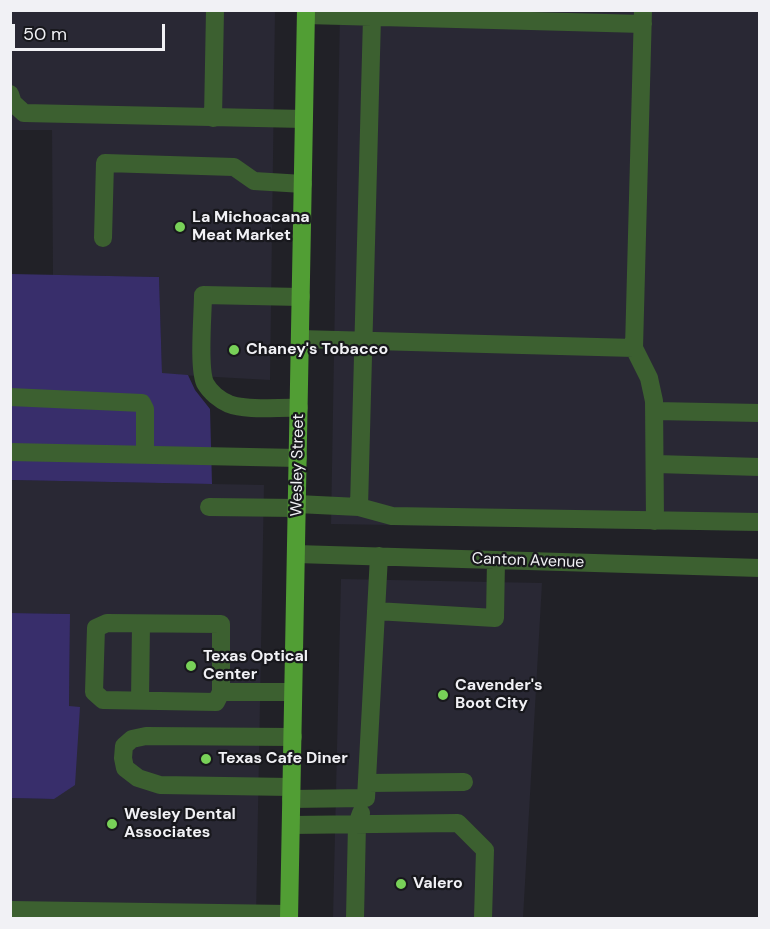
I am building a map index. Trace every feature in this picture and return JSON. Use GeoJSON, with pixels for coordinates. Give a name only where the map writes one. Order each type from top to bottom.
{"type":"FeatureCollection","features":[{"type":"Feature","properties":{"kind":"main road","name":"Wesley Street"},"geometry":{"type":"LineString","coordinates":[[289,916],[306,13]]}},
{"type":"Feature","properties":{"kind":"street"},"geometry":{"type":"LineString","coordinates":[[213,118],[215,10]]}},
{"type":"Feature","properties":{"kind":"street"},"geometry":{"type":"LineString","coordinates":[[306,13],[372,17],[643,17],[634,348],[649,378],[655,411],[655,520]]}},
{"type":"Feature","properties":{"kind":"street"},"geometry":{"type":"LineString","coordinates":[[359,507],[372,17]]}},
{"type":"Feature","properties":{"kind":"street"},"geometry":{"type":"LineString","coordinates":[[12,98],[24,113],[304,119]]}},
{"type":"Feature","properties":{"kind":"street"},"geometry":{"type":"LineString","coordinates":[[104,238],[105,163],[234,167],[254,181],[303,184]]}},
{"type":"Feature","properties":{"kind":"street"},"geometry":{"type":"LineString","coordinates":[[299,408],[231,405],[215,395],[205,382],[202,369],[203,295],[301,297]]}},
{"type":"Feature","properties":{"kind":"street"},"geometry":{"type":"LineString","coordinates":[[300,339],[634,348]]}},
{"type":"Feature","properties":{"kind":"street"},"geometry":{"type":"LineString","coordinates":[[10,397],[142,403],[145,409],[145,455]]}},
{"type":"Feature","properties":{"kind":"street"},"geometry":{"type":"LineString","coordinates":[[655,411],[759,413]]}},
{"type":"Feature","properties":{"kind":"street"},"geometry":{"type":"LineString","coordinates":[[10,452],[298,458]]}},
{"type":"Feature","properties":{"kind":"street"},"geometry":{"type":"LineString","coordinates":[[656,464],[759,467]]}},
{"type":"Feature","properties":{"kind":"street"},"geometry":{"type":"LineString","coordinates":[[209,507],[359,507],[392,516],[759,522]]}},
{"type":"Feature","properties":{"kind":"street","name":"Canton Avenue"},"geometry":{"type":"LineString","coordinates":[[296,554],[759,568]]}},
{"type":"Feature","properties":{"kind":"street"},"geometry":{"type":"LineString","coordinates":[[355,918],[357,824],[366,791],[379,556]]}},
{"type":"Feature","properties":{"kind":"street"},"geometry":{"type":"LineString","coordinates":[[376,611],[495,618],[496,560]]}},
{"type":"Feature","properties":{"kind":"street"},"geometry":{"type":"LineString","coordinates":[[107,623],[141,624],[221,624],[221,692],[216,702],[103,700],[94,692],[96,628],[107,623]]}},
{"type":"Feature","properties":{"kind":"street"},"geometry":{"type":"LineString","coordinates":[[140,700],[141,624]]}},
{"type":"Feature","properties":{"kind":"street"},"geometry":{"type":"LineString","coordinates":[[221,692],[293,693]]}},
{"type":"Feature","properties":{"kind":"street"},"geometry":{"type":"LineString","coordinates":[[292,737],[146,736],[132,740],[124,746],[123,758],[125,768],[138,778],[160,785],[291,793],[366,791],[464,782]]}},
{"type":"Feature","properties":{"kind":"street"},"geometry":{"type":"LineString","coordinates":[[291,825],[458,823],[485,850],[483,918]]}},
{"type":"Feature","properties":{"kind":"street"},"geometry":{"type":"LineString","coordinates":[[10,910],[289,916]]}},
{"type":"Feature","properties":{"kind":"shaded area"},"geometry":{"type":"Polygon","coordinates":[[[10,11],[275,11],[270,380],[162,374],[159,277],[53,275],[52,130],[11,130],[10,11]]]}},
{"type":"Feature","properties":{"kind":"shaded area"},"geometry":{"type":"Polygon","coordinates":[[[340,11],[759,11],[759,531],[331,524],[340,11]]]}},
{"type":"Feature","properties":{"kind":"shaded area"},"geometry":{"type":"Polygon","coordinates":[[[11,274],[159,277],[162,373],[188,375],[195,390],[210,409],[212,484],[11,480],[11,274]]]}},
{"type":"Feature","properties":{"kind":"shaded area"},"geometry":{"type":"Polygon","coordinates":[[[11,480],[264,485],[256,918],[11,918],[11,798],[54,799],[80,707],[69,707],[70,614],[11,613],[11,480]]]}},
{"type":"Feature","properties":{"kind":"shaded area"},"geometry":{"type":"Polygon","coordinates":[[[341,579],[542,583],[523,918],[333,918],[341,579]]]}},
{"type":"Feature","properties":{"kind":"shaded area"},"geometry":{"type":"Polygon","coordinates":[[[11,613],[70,614],[69,706],[80,707],[75,785],[54,799],[11,798],[11,613]]]}},
{"type":"Feature","properties":{"kind":"place","name":"La Michoacana Meat Market"},"geometry":{"type":"Point","coordinates":[180,227]}},
{"type":"Feature","properties":{"kind":"place","name":"Chaney's Tobacco"},"geometry":{"type":"Point","coordinates":[234,350]}},
{"type":"Feature","properties":{"kind":"place","name":"Texas Optical Center"},"geometry":{"type":"Point","coordinates":[191,666]}},
{"type":"Feature","properties":{"kind":"place","name":"Cavender's Boot City"},"geometry":{"type":"Point","coordinates":[443,695]}},
{"type":"Feature","properties":{"kind":"place","name":"Texas Cafe Diner"},"geometry":{"type":"Point","coordinates":[206,759]}},
{"type":"Feature","properties":{"kind":"place","name":"Wesley Dental Associates"},"geometry":{"type":"Point","coordinates":[112,824]}},
{"type":"Feature","properties":{"kind":"place","name":"Valero"},"geometry":{"type":"Point","coordinates":[401,884]}}]}
